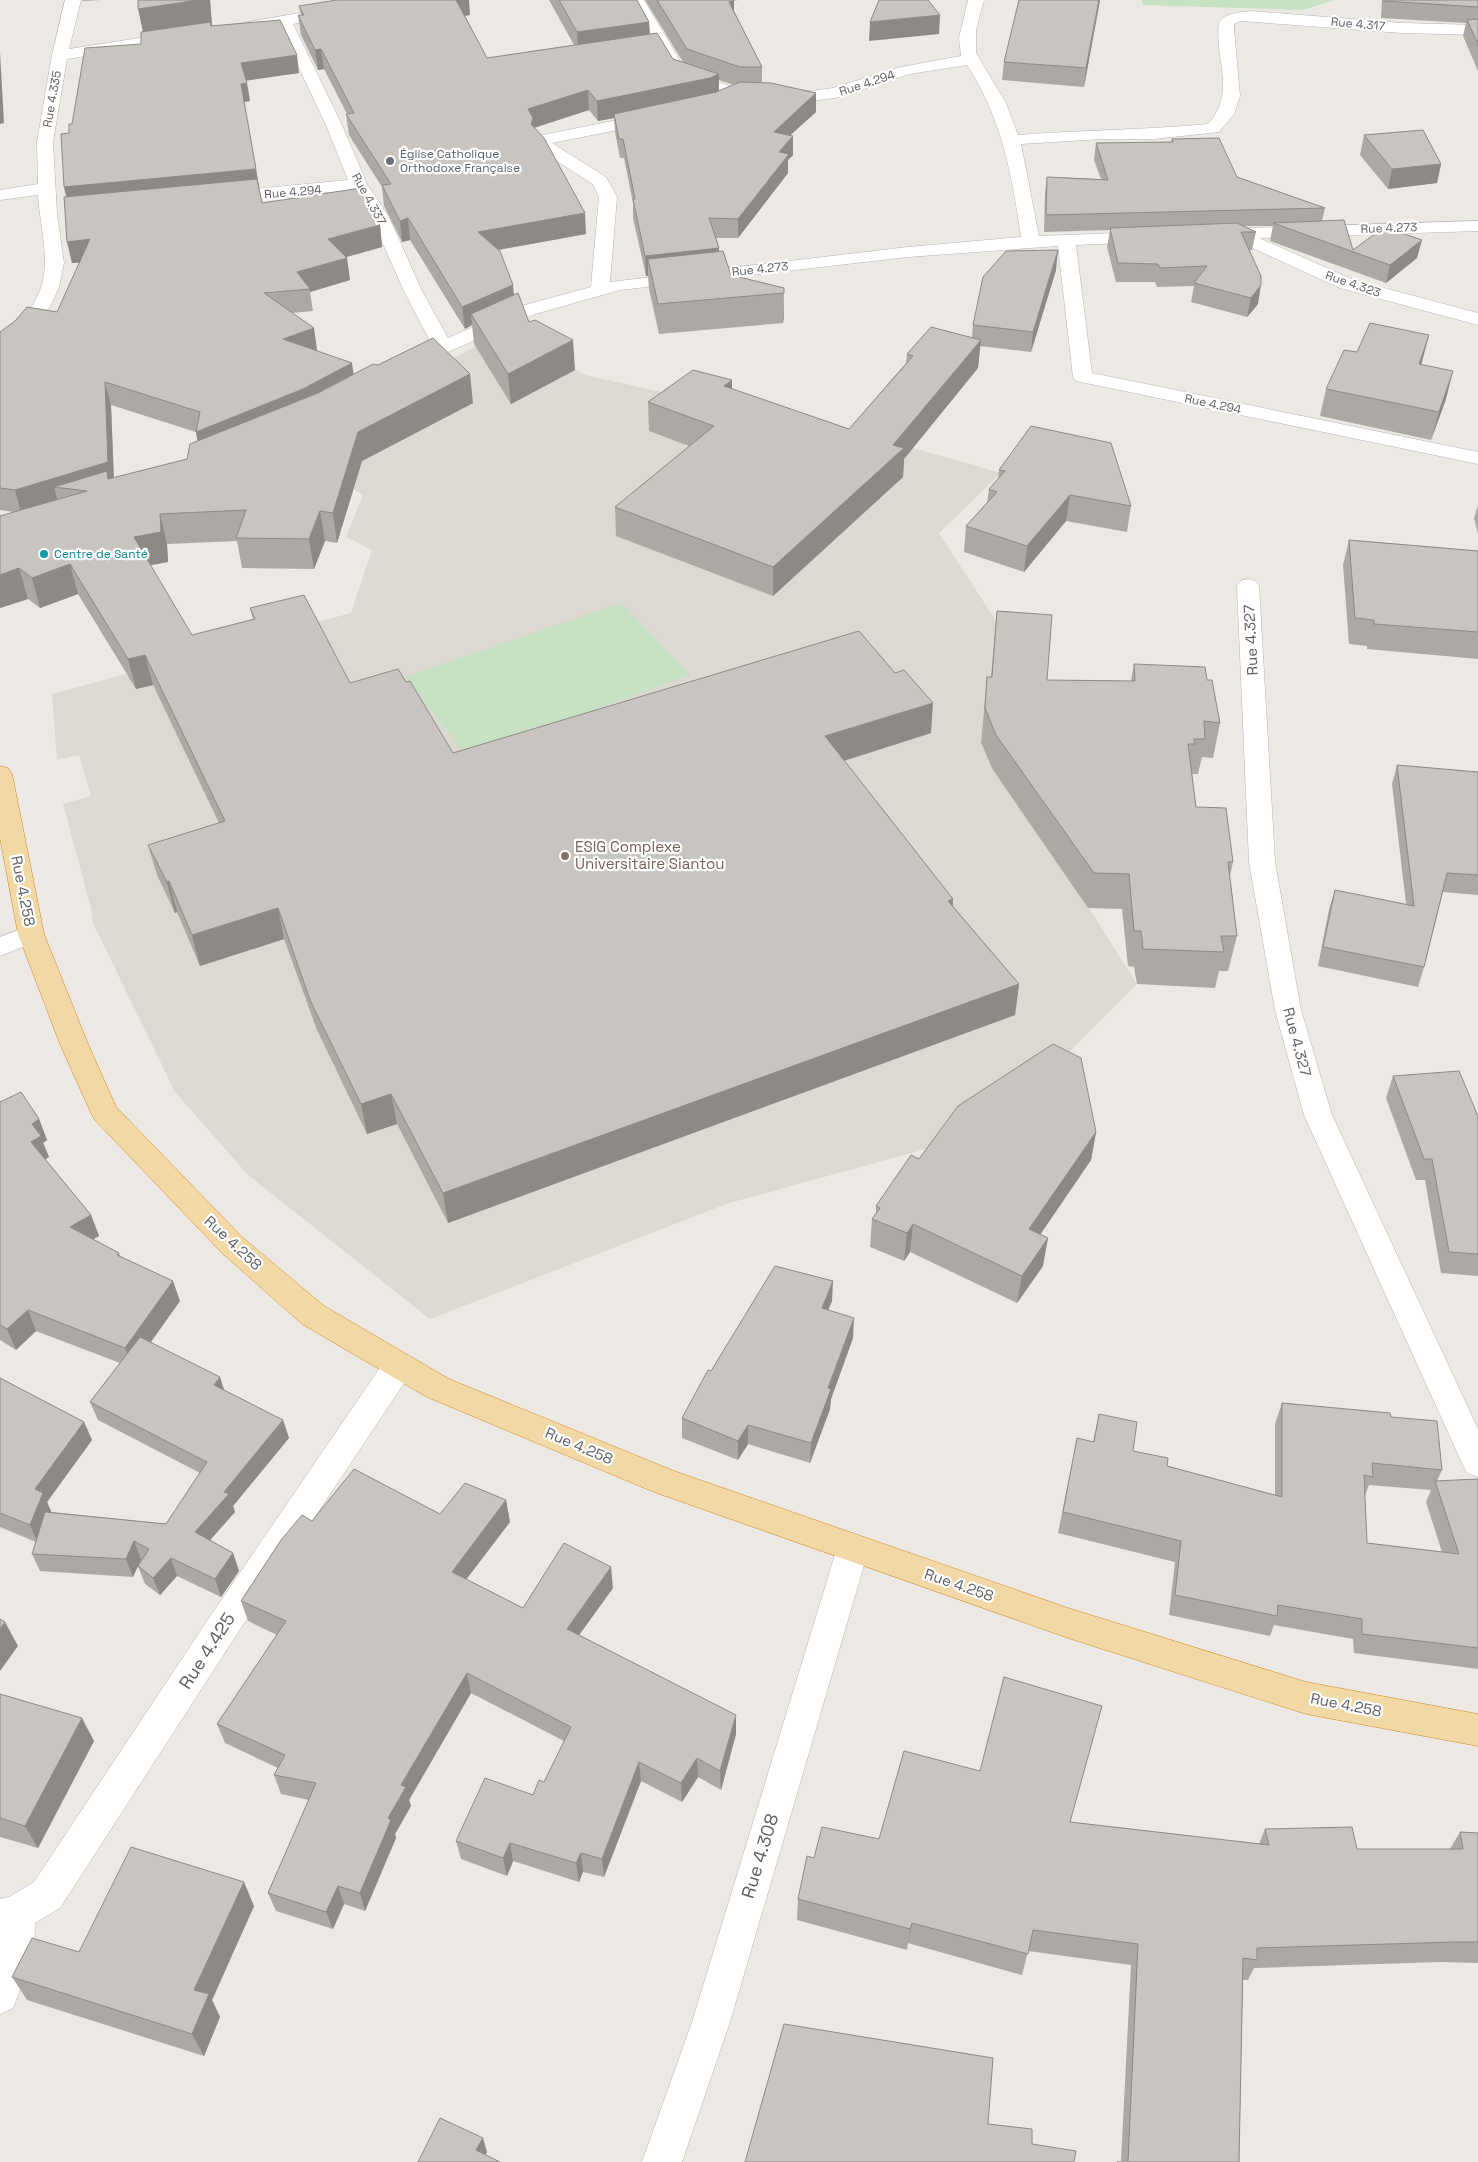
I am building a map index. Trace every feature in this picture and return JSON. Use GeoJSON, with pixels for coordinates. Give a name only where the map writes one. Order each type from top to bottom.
{"type":"FeatureCollection","features":[{"type":"Feature","properties":{"kind":"highway","name":"Rue 4.258"},"geometry":{"type":"LineString","coordinates":[[0,774],[31,934],[74,1044],[105,1113],[232,1245],[313,1315],[438,1388],[665,1482],[1068,1623],[1306,1698],[1478,1730]]}},
{"type":"Feature","properties":{"kind":"street"},"geometry":{"type":"LineString","coordinates":[[60,55],[72,0]]}},
{"type":"Feature","properties":{"kind":"street"},"geometry":{"type":"LineString","coordinates":[[229,30],[285,22],[400,0]]}},
{"type":"Feature","properties":{"kind":"street"},"geometry":{"type":"LineString","coordinates":[[636,0],[680,74],[738,94]]}},
{"type":"Feature","properties":{"kind":"street"},"geometry":{"type":"LineString","coordinates":[[976,0],[966,43],[966,52],[987,80],[1001,106],[1013,140],[1031,242]]}},
{"type":"Feature","properties":{"kind":"street","name":"Rue 4.317"},"geometry":{"type":"LineString","coordinates":[[1013,140],[1102,134],[1154,134],[1213,128],[1226,114],[1232,96],[1226,29],[1227,22],[1238,17],[1280,18],[1402,28],[1478,30]]}},
{"type":"Feature","properties":{"kind":"street","name":"Rue 4.337"},"geometry":{"type":"LineString","coordinates":[[285,22],[334,125],[358,184],[380,217],[414,291],[443,347]]}},
{"type":"Feature","properties":{"kind":"street","name":"Rue 4.335"},"geometry":{"type":"LineString","coordinates":[[0,347],[34,315],[42,305],[50,288],[55,263],[48,214],[45,142],[60,55],[189,36]]}},
{"type":"Feature","properties":{"kind":"street"},"geometry":{"type":"LineString","coordinates":[[643,49],[662,46]]}},
{"type":"Feature","properties":{"kind":"street","name":"Rue 4.294"},"geometry":{"type":"LineString","coordinates":[[716,104],[738,94],[810,96],[835,94],[907,70],[971,59]]}},
{"type":"Feature","properties":{"kind":"street"},"geometry":{"type":"LineString","coordinates":[[600,289],[608,197],[600,181],[544,148],[543,140],[668,114]]}},
{"type":"Feature","properties":{"kind":"street","name":"Rue 4.294"},"geometry":{"type":"LineString","coordinates":[[204,199],[312,190],[358,184]]}},
{"type":"Feature","properties":{"kind":"street"},"geometry":{"type":"LineString","coordinates":[[0,195],[48,188]]}},
{"type":"Feature","properties":{"kind":"street"},"geometry":{"type":"LineString","coordinates":[[48,214],[68,212]]}},
{"type":"Feature","properties":{"kind":"street","name":"Rue 4.273"},"geometry":{"type":"LineString","coordinates":[[1204,235],[1478,226]]}},
{"type":"Feature","properties":{"kind":"street","name":"Rue 4.323"},"geometry":{"type":"LineString","coordinates":[[1234,233],[1346,284],[1478,319]]}},
{"type":"Feature","properties":{"kind":"street","name":"Rue 4.273"},"geometry":{"type":"LineString","coordinates":[[392,375],[443,347],[528,310],[618,285],[898,253],[1031,242],[1165,236]]}},
{"type":"Feature","properties":{"kind":"street","name":"Rue 4.294"},"geometry":{"type":"LineString","coordinates":[[1066,241],[1083,377],[1478,458]]}},
{"type":"Feature","properties":{"kind":"street","name":"Rue 4.327"},"geometry":{"type":"LineString","coordinates":[[1248,586],[1262,862],[1288,1010],[1318,1115],[1478,1463]]}},
{"type":"Feature","properties":{"kind":"street"},"geometry":{"type":"LineString","coordinates":[[0,947],[31,934]]}},
{"type":"Feature","properties":{"kind":"street","name":"Rue 4.425"},"geometry":{"type":"LineString","coordinates":[[9,1915],[47,1895],[223,1626],[399,1365]]}},
{"type":"Feature","properties":{"kind":"street","name":"Rue 4.308"},"geometry":{"type":"LineString","coordinates":[[662,2162],[711,2022],[853,1548]]}},
{"type":"Feature","properties":{"kind":"street"},"geometry":{"type":"LineString","coordinates":[[0,1995],[15,1953],[9,1915]]}},
{"type":"Feature","properties":{"kind":"shaded area","name":"ESIG Complexe Universitaire Siantou"},"geometry":{"type":"Polygon","coordinates":[[[504,332],[585,375],[913,448],[1001,473],[939,533],[998,624],[988,712],[984,712],[981,743],[993,770],[1089,908],[1137,984],[1048,1073],[948,1143],[729,1203],[430,1319],[248,1175],[175,1092],[93,923],[91,908],[63,804],[91,796],[79,755],[57,760],[52,694],[351,613],[372,550],[346,537],[363,495],[316,465],[314,429],[504,332]]]}},
{"type":"Feature","properties":{"kind":"green space"},"geometry":{"type":"Polygon","coordinates":[[[1142,0],[1334,0],[1303,10],[1143,5],[1142,0]]]}},
{"type":"Feature","properties":{"kind":"green space"},"geometry":{"type":"Polygon","coordinates":[[[621,603],[690,675],[467,756],[405,677],[621,603]]]}},
{"type":"Feature","properties":{"kind":"building"},"geometry":{"type":"Polygon","coordinates":[[[138,0],[199,0],[138,9],[138,0]]]}},
{"type":"Feature","properties":{"kind":"building"},"geometry":{"type":"Polygon","coordinates":[[[337,0],[456,0],[487,58],[657,33],[673,59],[719,74],[710,78],[597,101],[588,90],[528,109],[533,118],[531,124],[544,138],[585,213],[478,232],[500,251],[513,285],[462,307],[408,218],[400,221],[382,185],[391,184],[346,114],[354,113],[321,49],[315,50],[298,15],[304,15],[299,6],[337,0]]]}},
{"type":"Feature","properties":{"kind":"building"},"geometry":{"type":"Polygon","coordinates":[[[559,0],[637,0],[649,22],[577,32],[559,0]]]}},
{"type":"Feature","properties":{"kind":"building"},"geometry":{"type":"Polygon","coordinates":[[[657,0],[733,0],[729,2],[762,67],[740,67],[687,49],[657,0]]]}},
{"type":"Feature","properties":{"kind":"building"},"geometry":{"type":"Polygon","coordinates":[[[879,0],[928,0],[940,15],[870,22],[879,0]]]}},
{"type":"Feature","properties":{"kind":"building"},"geometry":{"type":"Polygon","coordinates":[[[1019,0],[1099,0],[1086,68],[1004,62],[1019,0]]]}},
{"type":"Feature","properties":{"kind":"building"},"geometry":{"type":"Polygon","coordinates":[[[1478,0],[1478,7],[1384,1],[1478,0]]]}},
{"type":"Feature","properties":{"kind":"building"},"geometry":{"type":"Polygon","coordinates":[[[1478,19],[1478,44],[1467,20],[1478,19]]]}},
{"type":"Feature","properties":{"kind":"building"},"geometry":{"type":"Polygon","coordinates":[[[280,20],[297,55],[241,63],[247,83],[241,84],[256,169],[64,187],[61,134],[69,133],[69,124],[72,124],[85,48],[141,44],[141,32],[210,22],[211,26],[280,20]]]}},
{"type":"Feature","properties":{"kind":"building"},"geometry":{"type":"Polygon","coordinates":[[[740,82],[771,83],[816,93],[774,132],[793,136],[779,152],[789,154],[738,219],[709,218],[719,248],[645,256],[623,139],[619,139],[614,114],[716,92],[740,82]]]}},
{"type":"Feature","properties":{"kind":"building"},"geometry":{"type":"Polygon","coordinates":[[[1423,130],[1441,164],[1392,169],[1364,135],[1423,130]]]}},
{"type":"Feature","properties":{"kind":"building"},"geometry":{"type":"Polygon","coordinates":[[[1219,138],[1237,177],[1325,208],[1046,215],[1047,177],[1108,180],[1096,143],[1173,142],[1172,139],[1219,138]]]}},
{"type":"Feature","properties":{"kind":"building"},"geometry":{"type":"Polygon","coordinates":[[[257,179],[262,203],[361,188],[380,225],[328,239],[347,258],[297,272],[310,289],[264,293],[314,328],[283,339],[352,363],[303,389],[196,432],[200,412],[105,382],[108,462],[15,490],[0,488],[0,332],[15,321],[27,307],[57,312],[90,239],[67,242],[64,197],[257,179]]]}},
{"type":"Feature","properties":{"kind":"building"},"geometry":{"type":"Polygon","coordinates":[[[1344,220],[1353,250],[1384,227],[1422,240],[1390,265],[1273,223],[1344,220]]]}},
{"type":"Feature","properties":{"kind":"building"},"geometry":{"type":"Polygon","coordinates":[[[1237,223],[1256,232],[1241,232],[1261,276],[1261,285],[1251,298],[1194,283],[1207,266],[1160,268],[1158,264],[1118,263],[1110,228],[1237,223]]]}},
{"type":"Feature","properties":{"kind":"building"},"geometry":{"type":"Polygon","coordinates":[[[1058,250],[1033,332],[973,325],[983,277],[1006,251],[1058,250]]]}},
{"type":"Feature","properties":{"kind":"building"},"geometry":{"type":"Polygon","coordinates":[[[723,251],[731,275],[784,288],[784,293],[658,304],[648,259],[723,251]]]}},
{"type":"Feature","properties":{"kind":"building"},"geometry":{"type":"Polygon","coordinates":[[[518,293],[529,322],[535,320],[573,340],[508,374],[471,314],[518,293]]]}},
{"type":"Feature","properties":{"kind":"building"},"geometry":{"type":"Polygon","coordinates":[[[1370,323],[1429,335],[1419,364],[1453,371],[1439,412],[1326,389],[1344,350],[1357,352],[1370,323]]]}},
{"type":"Feature","properties":{"kind":"building"},"geometry":{"type":"Polygon","coordinates":[[[931,327],[981,340],[893,445],[904,448],[773,567],[615,507],[714,426],[648,402],[693,370],[732,380],[724,386],[849,429],[913,356],[907,354],[931,327]]]}},
{"type":"Feature","properties":{"kind":"building"},"geometry":{"type":"Polygon","coordinates":[[[433,338],[470,374],[358,432],[333,513],[320,511],[309,539],[236,538],[246,510],[160,514],[161,532],[134,537],[192,635],[255,619],[250,608],[304,595],[350,683],[398,669],[406,682],[410,681],[453,753],[859,631],[895,673],[904,670],[933,703],[825,736],[953,899],[948,901],[1019,984],[443,1193],[391,1094],[361,1104],[310,1000],[278,908],[192,935],[169,881],[167,882],[148,845],[225,821],[145,655],[128,659],[70,564],[32,578],[19,568],[0,575],[0,516],[87,491],[54,487],[107,471],[108,479],[187,459],[190,444],[318,393],[373,364],[378,365],[433,338]]]}},
{"type":"Feature","properties":{"kind":"building"},"geometry":{"type":"Polygon","coordinates":[[[1031,426],[1111,443],[1131,506],[1070,495],[1027,546],[966,526],[997,492],[989,489],[1005,471],[999,470],[1031,426]]]}},
{"type":"Feature","properties":{"kind":"building"},"geometry":{"type":"Polygon","coordinates":[[[1349,540],[1478,551],[1478,632],[1374,624],[1374,620],[1355,618],[1349,540]]]}},
{"type":"Feature","properties":{"kind":"building"},"geometry":{"type":"Polygon","coordinates":[[[997,611],[1052,615],[1047,680],[1135,681],[1134,664],[1205,667],[1207,680],[1212,680],[1220,723],[1204,721],[1205,739],[1194,739],[1195,744],[1188,744],[1196,807],[1226,808],[1233,862],[1228,862],[1237,936],[1221,936],[1224,952],[1143,949],[1141,931],[1134,931],[1129,874],[1094,873],[996,735],[985,708],[987,677],[992,677],[997,611]]]}},
{"type":"Feature","properties":{"kind":"building"},"geometry":{"type":"Polygon","coordinates":[[[1397,765],[1478,772],[1478,875],[1447,873],[1424,967],[1323,947],[1335,890],[1414,906],[1397,765]]]}},
{"type":"Feature","properties":{"kind":"building"},"geometry":{"type":"Polygon","coordinates":[[[1053,1044],[1081,1058],[1096,1132],[1029,1229],[1048,1238],[1022,1276],[913,1224],[907,1233],[872,1219],[880,1208],[876,1206],[911,1155],[919,1159],[958,1106],[1053,1044]]]}},
{"type":"Feature","properties":{"kind":"building"},"geometry":{"type":"Polygon","coordinates":[[[1459,1071],[1478,1116],[1478,1254],[1449,1252],[1432,1159],[1424,1159],[1393,1076],[1459,1071]]]}},
{"type":"Feature","properties":{"kind":"building"},"geometry":{"type":"Polygon","coordinates":[[[21,1092],[39,1119],[32,1124],[41,1136],[31,1142],[91,1215],[70,1227],[119,1253],[117,1255],[173,1281],[125,1348],[28,1310],[7,1329],[0,1325],[0,1102],[21,1092]]]}},
{"type":"Feature","properties":{"kind":"building"},"geometry":{"type":"Polygon","coordinates":[[[775,1266],[833,1281],[822,1308],[854,1318],[828,1388],[831,1389],[811,1443],[748,1425],[738,1441],[682,1418],[708,1370],[711,1371],[775,1266]]]}},
{"type":"Feature","properties":{"kind":"building"},"geometry":{"type":"Polygon","coordinates":[[[140,1337],[220,1377],[214,1385],[283,1420],[224,1492],[229,1494],[195,1532],[233,1553],[215,1579],[171,1558],[153,1578],[138,1566],[149,1549],[134,1541],[126,1559],[32,1554],[45,1512],[166,1524],[207,1462],[90,1402],[140,1337]]]}},
{"type":"Feature","properties":{"kind":"building"},"geometry":{"type":"Polygon","coordinates":[[[0,1378],[84,1422],[35,1489],[43,1493],[30,1525],[0,1513],[0,1378]]]}},
{"type":"Feature","properties":{"kind":"building"},"geometry":{"type":"Polygon","coordinates":[[[1282,1403],[1390,1413],[1391,1417],[1437,1421],[1442,1470],[1372,1463],[1373,1477],[1364,1475],[1367,1543],[1459,1554],[1435,1481],[1478,1479],[1478,1648],[1362,1634],[1362,1619],[1278,1605],[1277,1616],[1175,1595],[1181,1541],[1063,1512],[1077,1438],[1094,1442],[1099,1414],[1137,1422],[1133,1451],[1168,1458],[1167,1466],[1282,1497],[1282,1403]]]}},
{"type":"Feature","properties":{"kind":"building"},"geometry":{"type":"Polygon","coordinates":[[[354,1469],[440,1514],[465,1483],[506,1500],[452,1572],[523,1608],[564,1543],[611,1567],[567,1629],[736,1715],[720,1771],[697,1758],[681,1783],[639,1762],[602,1859],[581,1853],[576,1863],[510,1843],[503,1858],[456,1841],[485,1778],[533,1795],[539,1780],[544,1782],[571,1727],[467,1673],[401,1785],[406,1787],[388,1818],[391,1820],[360,1893],[338,1886],[326,1912],[268,1893],[316,1783],[274,1775],[285,1755],[217,1724],[286,1621],[241,1601],[281,1540],[302,1515],[312,1521],[354,1469]]]}},
{"type":"Feature","properties":{"kind":"building"},"geometry":{"type":"Polygon","coordinates":[[[0,1619],[5,1622],[0,1629],[0,1619]]]}},
{"type":"Feature","properties":{"kind":"building"},"geometry":{"type":"Polygon","coordinates":[[[1004,1677],[1102,1706],[1070,1822],[1269,1845],[1265,1829],[1352,1827],[1357,1849],[1463,1849],[1460,1832],[1478,1833],[1478,1942],[1257,1948],[1257,1960],[1243,1958],[1239,2162],[1128,2162],[1138,1944],[1033,1930],[1028,1954],[912,1923],[910,1929],[798,1899],[807,1856],[814,1858],[822,1827],[879,1839],[904,1751],[980,1771],[1004,1677]]]}},
{"type":"Feature","properties":{"kind":"building"},"geometry":{"type":"Polygon","coordinates":[[[0,1694],[82,1718],[25,1826],[0,1818],[0,1694]]]}},
{"type":"Feature","properties":{"kind":"building"},"geometry":{"type":"Polygon","coordinates":[[[131,1847],[244,1882],[194,1990],[209,1994],[192,2034],[12,1977],[32,1938],[79,1952],[131,1847]]]}},
{"type":"Feature","properties":{"kind":"building"},"geometry":{"type":"Polygon","coordinates":[[[784,2024],[993,2058],[988,2124],[1032,2129],[1032,2144],[1076,2151],[1074,2162],[745,2162],[784,2024]]]}},
{"type":"Feature","properties":{"kind":"building"},"geometry":{"type":"Polygon","coordinates":[[[440,2118],[483,2138],[476,2150],[500,2162],[418,2162],[440,2118]]]}},
{"type":"Feature","properties":{"kind":"place","name":"Église Catholique Orthodoxe Française"},"geometry":{"type":"Point","coordinates":[390,161]}},
{"type":"Feature","properties":{"kind":"place","name":"Centre de Santé"},"geometry":{"type":"Point","coordinates":[44,554]}},
{"type":"Feature","properties":{"kind":"place","name":"ESIG Complexe Universitaire Siantou"},"geometry":{"type":"Point","coordinates":[565,856]}}]}
